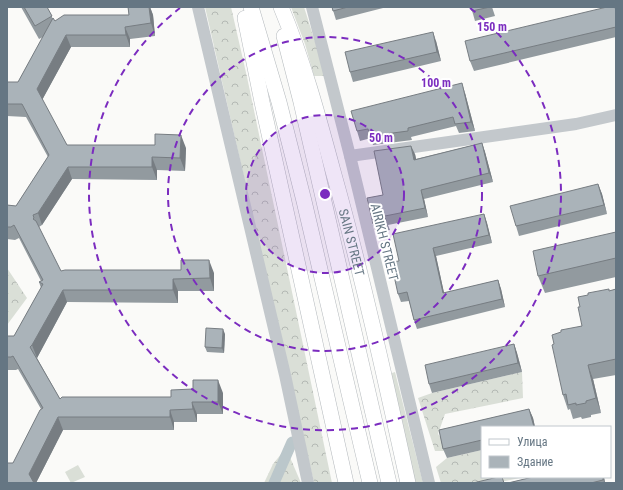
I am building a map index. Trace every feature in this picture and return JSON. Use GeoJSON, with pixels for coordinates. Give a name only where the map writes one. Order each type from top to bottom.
{"type":"FeatureCollection","features":[{"type":"Feature","properties":{"kind":"main road"},"geometry":{"type":"LineString","coordinates":[[243,7],[262,102],[346,483]]}},
{"type":"Feature","properties":{"kind":"main road"},"geometry":{"type":"LineString","coordinates":[[251,7],[279,102],[304,201],[370,483]]}},
{"type":"Feature","properties":{"kind":"main road","name":"SAIN STREET"},"geometry":{"type":"LineString","coordinates":[[276,7],[301,102],[389,483]]}},
{"type":"Feature","properties":{"kind":"main road","name":"SAIN STREET"},"geometry":{"type":"LineString","coordinates":[[281,7],[295,41],[316,106],[351,236],[379,351],[408,483]]}},
{"type":"Feature","properties":{"kind":"street"},"geometry":{"type":"LineString","coordinates":[[198,7],[285,376],[308,483]]}},
{"type":"Feature","properties":{"kind":"street","name":"AIRIKH STREET"},"geometry":{"type":"LineString","coordinates":[[312,7],[350,156],[429,483]]}},
{"type":"Feature","properties":{"kind":"street"},"geometry":{"type":"LineString","coordinates":[[350,156],[576,124],[616,115]]}},
{"type":"Feature","properties":{"kind":"street"},"geometry":{"type":"LineString","coordinates":[[351,236],[368,232]]}},
{"type":"Feature","properties":{"kind":"green space"},"geometry":{"type":"Polygon","coordinates":[[[205,7],[231,7],[332,483],[314,483],[205,7]]]}},
{"type":"Feature","properties":{"kind":"green space"},"geometry":{"type":"Polygon","coordinates":[[[291,7],[304,7],[326,76],[314,76],[305,44],[291,7]]]}},
{"type":"Feature","properties":{"kind":"green space"},"geometry":{"type":"Polygon","coordinates":[[[7,268],[27,298],[7,325],[7,268]]]}},
{"type":"Feature","properties":{"kind":"green space"},"geometry":{"type":"Polygon","coordinates":[[[395,372],[423,483],[413,483],[389,374],[395,372]]]}},
{"type":"Feature","properties":{"kind":"green space"},"geometry":{"type":"Polygon","coordinates":[[[522,372],[523,398],[445,414],[438,434],[442,439],[445,451],[435,451],[418,398],[432,393],[522,372]]]}},
{"type":"Feature","properties":{"kind":"green space"},"geometry":{"type":"Polygon","coordinates":[[[286,448],[301,483],[264,483],[273,464],[286,448]]]}},
{"type":"Feature","properties":{"kind":"green space"},"geometry":{"type":"Polygon","coordinates":[[[481,450],[481,478],[519,478],[496,483],[441,483],[436,467],[447,458],[481,450]]]}},
{"type":"Feature","properties":{"kind":"green space"},"geometry":{"type":"Polygon","coordinates":[[[78,465],[85,477],[71,483],[65,472],[78,465]]]}},
{"type":"Feature","properties":{"kind":"building"},"geometry":{"type":"Polygon","coordinates":[[[24,7],[47,7],[52,16],[35,26],[24,7]]]}},
{"type":"Feature","properties":{"kind":"building"},"geometry":{"type":"Polygon","coordinates":[[[128,7],[149,7],[151,23],[125,27],[126,35],[66,35],[37,89],[67,145],[155,145],[155,134],[181,135],[180,158],[152,157],[152,167],[68,167],[38,213],[33,215],[33,219],[36,221],[61,271],[181,270],[181,260],[209,260],[210,278],[173,279],[173,290],[63,290],[30,347],[60,399],[62,397],[171,397],[171,390],[193,389],[193,380],[218,380],[218,402],[192,402],[193,409],[170,410],[170,417],[58,417],[29,474],[34,483],[7,483],[7,463],[13,463],[40,410],[43,408],[13,356],[7,357],[7,336],[14,336],[43,284],[39,282],[43,280],[14,225],[7,227],[7,205],[16,206],[49,155],[22,104],[7,104],[7,82],[18,82],[53,18],[55,21],[64,15],[129,15],[128,7]]]}},
{"type":"Feature","properties":{"kind":"building"},"geometry":{"type":"Polygon","coordinates":[[[332,7],[348,7],[333,11],[332,7]]]}},
{"type":"Feature","properties":{"kind":"building"},"geometry":{"type":"Polygon","coordinates":[[[471,7],[490,7],[472,11],[471,7]]]}},
{"type":"Feature","properties":{"kind":"building"},"geometry":{"type":"Polygon","coordinates":[[[607,7],[615,7],[616,27],[470,61],[465,41],[607,7]]]}},
{"type":"Feature","properties":{"kind":"building"},"geometry":{"type":"Polygon","coordinates":[[[433,32],[437,52],[350,72],[345,52],[433,32]]]}},
{"type":"Feature","properties":{"kind":"building"},"geometry":{"type":"Polygon","coordinates":[[[462,83],[471,122],[455,124],[453,117],[408,128],[408,131],[370,136],[368,129],[357,131],[351,111],[462,83]]]}},
{"type":"Feature","properties":{"kind":"building"},"geometry":{"type":"Polygon","coordinates":[[[482,143],[489,173],[421,190],[425,208],[385,216],[386,221],[373,224],[367,198],[383,195],[374,151],[411,146],[414,160],[482,143]]]}},
{"type":"Feature","properties":{"kind":"building"},"geometry":{"type":"Polygon","coordinates":[[[598,184],[604,205],[516,226],[510,206],[598,184]]]}},
{"type":"Feature","properties":{"kind":"building"},"geometry":{"type":"Polygon","coordinates":[[[484,214],[489,235],[433,248],[443,293],[498,280],[502,299],[414,320],[407,292],[398,294],[391,262],[399,261],[393,234],[484,214]]]}},
{"type":"Feature","properties":{"kind":"building"},"geometry":{"type":"Polygon","coordinates":[[[616,232],[616,258],[538,276],[533,251],[616,232]]]}},
{"type":"Feature","properties":{"kind":"building"},"geometry":{"type":"Polygon","coordinates":[[[609,289],[609,291],[616,289],[616,359],[588,365],[596,398],[586,401],[586,403],[568,405],[566,394],[563,395],[552,345],[554,344],[552,335],[561,332],[561,330],[582,326],[578,307],[580,307],[578,297],[588,295],[588,293],[609,289]]]}},
{"type":"Feature","properties":{"kind":"building"},"geometry":{"type":"Polygon","coordinates":[[[206,328],[223,329],[222,348],[205,347],[206,328]]]}},
{"type":"Feature","properties":{"kind":"building"},"geometry":{"type":"Polygon","coordinates":[[[514,344],[518,363],[429,384],[425,365],[514,344]]]}},
{"type":"Feature","properties":{"kind":"building"},"geometry":{"type":"Polygon","coordinates":[[[529,409],[534,426],[481,426],[481,440],[443,449],[439,430],[529,409]]]}},
{"type":"Feature","properties":{"kind":"building"},"geometry":{"type":"Polygon","coordinates":[[[494,478],[502,478],[504,483],[473,483],[494,478]]]}},
{"type":"Feature","properties":{"kind":"building"},"geometry":{"type":"Polygon","coordinates":[[[529,478],[603,478],[603,480],[591,483],[508,483],[529,478]]]}},
{"type":"Feature","properties":{"kind":"waterway"},"geometry":{"type":"LineString","coordinates":[[274,483],[292,442]]}}]}
